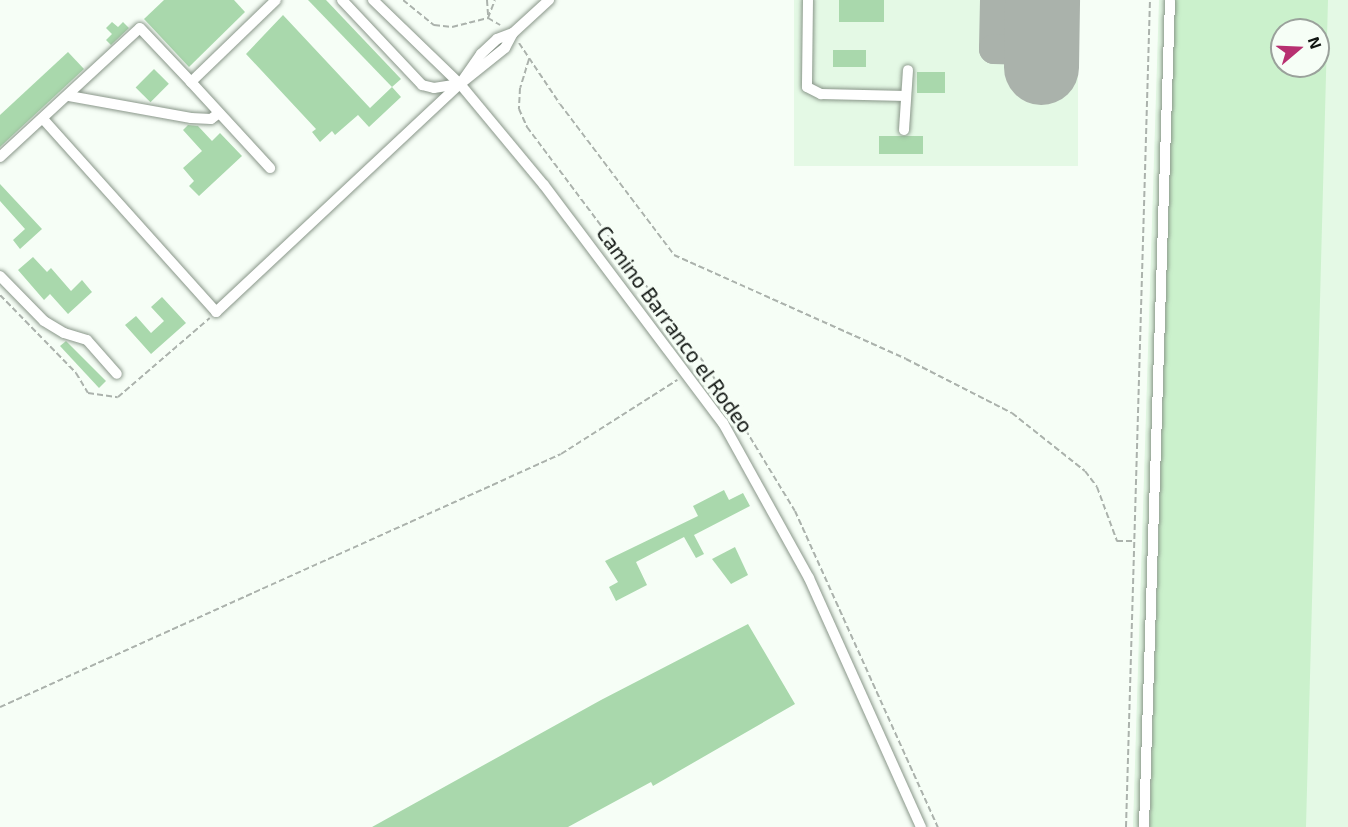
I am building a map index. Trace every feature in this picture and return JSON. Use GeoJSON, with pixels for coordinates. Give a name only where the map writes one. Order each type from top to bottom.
{"type":"FeatureCollection","features":[{"type":"Feature","properties":{"kind":"street"},"geometry":{"type":"LineString","coordinates":[[342,0],[422,85],[434,88],[460,84]]}},
{"type":"Feature","properties":{"kind":"street","name":"Camino Barranco el Rodeo"},"geometry":{"type":"LineString","coordinates":[[373,0],[460,84],[544,185],[723,423],[786,532],[921,827]]}},
{"type":"Feature","properties":{"kind":"street"},"geometry":{"type":"LineString","coordinates":[[44,120],[216,312],[460,84],[506,48],[513,33],[549,0]]}},
{"type":"Feature","properties":{"kind":"street"},"geometry":{"type":"LineString","coordinates":[[808,0],[807,87],[821,94],[906,96]]}},
{"type":"Feature","properties":{"kind":"street"},"geometry":{"type":"LineString","coordinates":[[1144,827],[1170,0]]}},
{"type":"Feature","properties":{"kind":"street"},"geometry":{"type":"LineString","coordinates":[[191,82],[271,2]]}},
{"type":"Feature","properties":{"kind":"street"},"geometry":{"type":"LineString","coordinates":[[0,158],[44,120],[140,28],[270,168]]}},
{"type":"Feature","properties":{"kind":"street"},"geometry":{"type":"LineString","coordinates":[[904,130],[908,69]]}},
{"type":"Feature","properties":{"kind":"street"},"geometry":{"type":"LineString","coordinates":[[69,96],[191,118],[211,119],[219,113]]}},
{"type":"Feature","properties":{"kind":"street"},"geometry":{"type":"LineString","coordinates":[[0,276],[44,321],[64,333],[87,340],[117,374]]}},
{"type":"Feature","properties":{"kind":"path"},"geometry":{"type":"LineString","coordinates":[[403,0],[434,25],[452,27],[488,18],[513,33],[560,104],[674,255],[906,359],[1012,413],[1085,471],[1097,487],[1118,541],[1135,541]]}},
{"type":"Feature","properties":{"kind":"path"},"geometry":{"type":"LineString","coordinates":[[488,0],[488,18]]}},
{"type":"Feature","properties":{"kind":"path"},"geometry":{"type":"LineString","coordinates":[[488,18],[495,0]]}},
{"type":"Feature","properties":{"kind":"path"},"geometry":{"type":"LineString","coordinates":[[1126,827],[1150,0]]}},
{"type":"Feature","properties":{"kind":"path"},"geometry":{"type":"LineString","coordinates":[[0,707],[561,454],[687,374]]}},
{"type":"Feature","properties":{"kind":"shaded area"},"geometry":{"type":"Polygon","coordinates":[[[794,0],[1078,0],[1078,166],[794,166],[794,0]]]}},
{"type":"Feature","properties":{"kind":"shaded area"},"geometry":{"type":"Polygon","coordinates":[[[1159,0],[1348,0],[1348,827],[1133,827],[1159,0]]]}},
{"type":"Feature","properties":{"kind":"green space"},"geometry":{"type":"Polygon","coordinates":[[[1175,0],[1328,0],[1328,18],[1270,18],[1270,78],[1326,78],[1306,827],[1150,827],[1175,0]]]}},
{"type":"Feature","properties":{"kind":"building"},"geometry":{"type":"Polygon","coordinates":[[[164,0],[234,0],[245,12],[189,67],[144,19],[164,0]]]}},
{"type":"Feature","properties":{"kind":"building"},"geometry":{"type":"Polygon","coordinates":[[[308,0],[326,0],[401,79],[392,87],[308,0]]]}},
{"type":"Feature","properties":{"kind":"building"},"geometry":{"type":"Polygon","coordinates":[[[839,0],[884,0],[884,22],[839,22],[839,0]]]}},
{"type":"Feature","properties":{"kind":"building"},"geometry":{"type":"Polygon","coordinates":[[[283,15],[370,108],[392,87],[401,97],[369,127],[358,115],[335,135],[332,131],[320,142],[312,132],[316,129],[246,54],[283,15]]]}},
{"type":"Feature","properties":{"kind":"building"},"geometry":{"type":"Polygon","coordinates":[[[112,22],[118,27],[123,22],[129,28],[111,45],[106,40],[112,34],[106,28],[112,22]]]}},
{"type":"Feature","properties":{"kind":"building"},"geometry":{"type":"Polygon","coordinates":[[[833,50],[866,50],[866,67],[833,67],[833,50]]]}},
{"type":"Feature","properties":{"kind":"building"},"geometry":{"type":"Polygon","coordinates":[[[68,52],[84,69],[0,147],[0,115],[68,52]]]}},
{"type":"Feature","properties":{"kind":"building"},"geometry":{"type":"Polygon","coordinates":[[[154,69],[169,84],[150,102],[136,87],[154,69]]]}},
{"type":"Feature","properties":{"kind":"building"},"geometry":{"type":"Polygon","coordinates":[[[917,72],[945,72],[945,93],[917,93],[917,72]]]}},
{"type":"Feature","properties":{"kind":"building"},"geometry":{"type":"Polygon","coordinates":[[[188,125],[198,126],[212,141],[220,133],[242,156],[199,196],[189,186],[194,181],[183,168],[202,151],[183,130],[188,125]]]}},
{"type":"Feature","properties":{"kind":"building"},"geometry":{"type":"Polygon","coordinates":[[[879,136],[923,136],[923,154],[879,154],[879,136]]]}},
{"type":"Feature","properties":{"kind":"building"},"geometry":{"type":"Polygon","coordinates":[[[0,184],[42,229],[20,249],[13,240],[25,229],[0,201],[0,184]]]}},
{"type":"Feature","properties":{"kind":"building"},"geometry":{"type":"Polygon","coordinates":[[[33,257],[47,272],[51,268],[71,291],[82,280],[92,292],[68,314],[50,294],[44,300],[18,270],[33,257]]]}},
{"type":"Feature","properties":{"kind":"building"},"geometry":{"type":"Polygon","coordinates":[[[162,297],[186,323],[151,354],[125,325],[136,316],[151,333],[164,321],[151,307],[162,297]]]}},
{"type":"Feature","properties":{"kind":"building"},"geometry":{"type":"Polygon","coordinates":[[[66,341],[106,381],[99,388],[60,346],[66,341]]]}},
{"type":"Feature","properties":{"kind":"building"},"geometry":{"type":"Polygon","coordinates":[[[724,490],[729,500],[743,493],[750,506],[694,535],[704,554],[696,558],[684,537],[636,562],[647,585],[616,601],[609,587],[618,582],[605,561],[698,516],[693,506],[724,490]]]}},
{"type":"Feature","properties":{"kind":"building"},"geometry":{"type":"Polygon","coordinates":[[[735,547],[748,575],[731,584],[712,559],[735,547]]]}},
{"type":"Feature","properties":{"kind":"building"},"geometry":{"type":"Polygon","coordinates":[[[748,624],[795,704],[653,786],[651,782],[568,827],[372,827],[601,700],[748,624]]]}},
{"type":"Feature","properties":{"kind":"taxiway"},"geometry":{"type":"LineString","coordinates":[[995,0],[994,49],[1023,50]]}},
{"type":"Feature","properties":{"kind":"taxiway"},"geometry":{"type":"LineString","coordinates":[[1023,62],[1024,0]]}},
{"type":"Feature","properties":{"kind":"runway"},"geometry":{"type":"LineString","coordinates":[[1041,67],[1042,0]]}}]}
